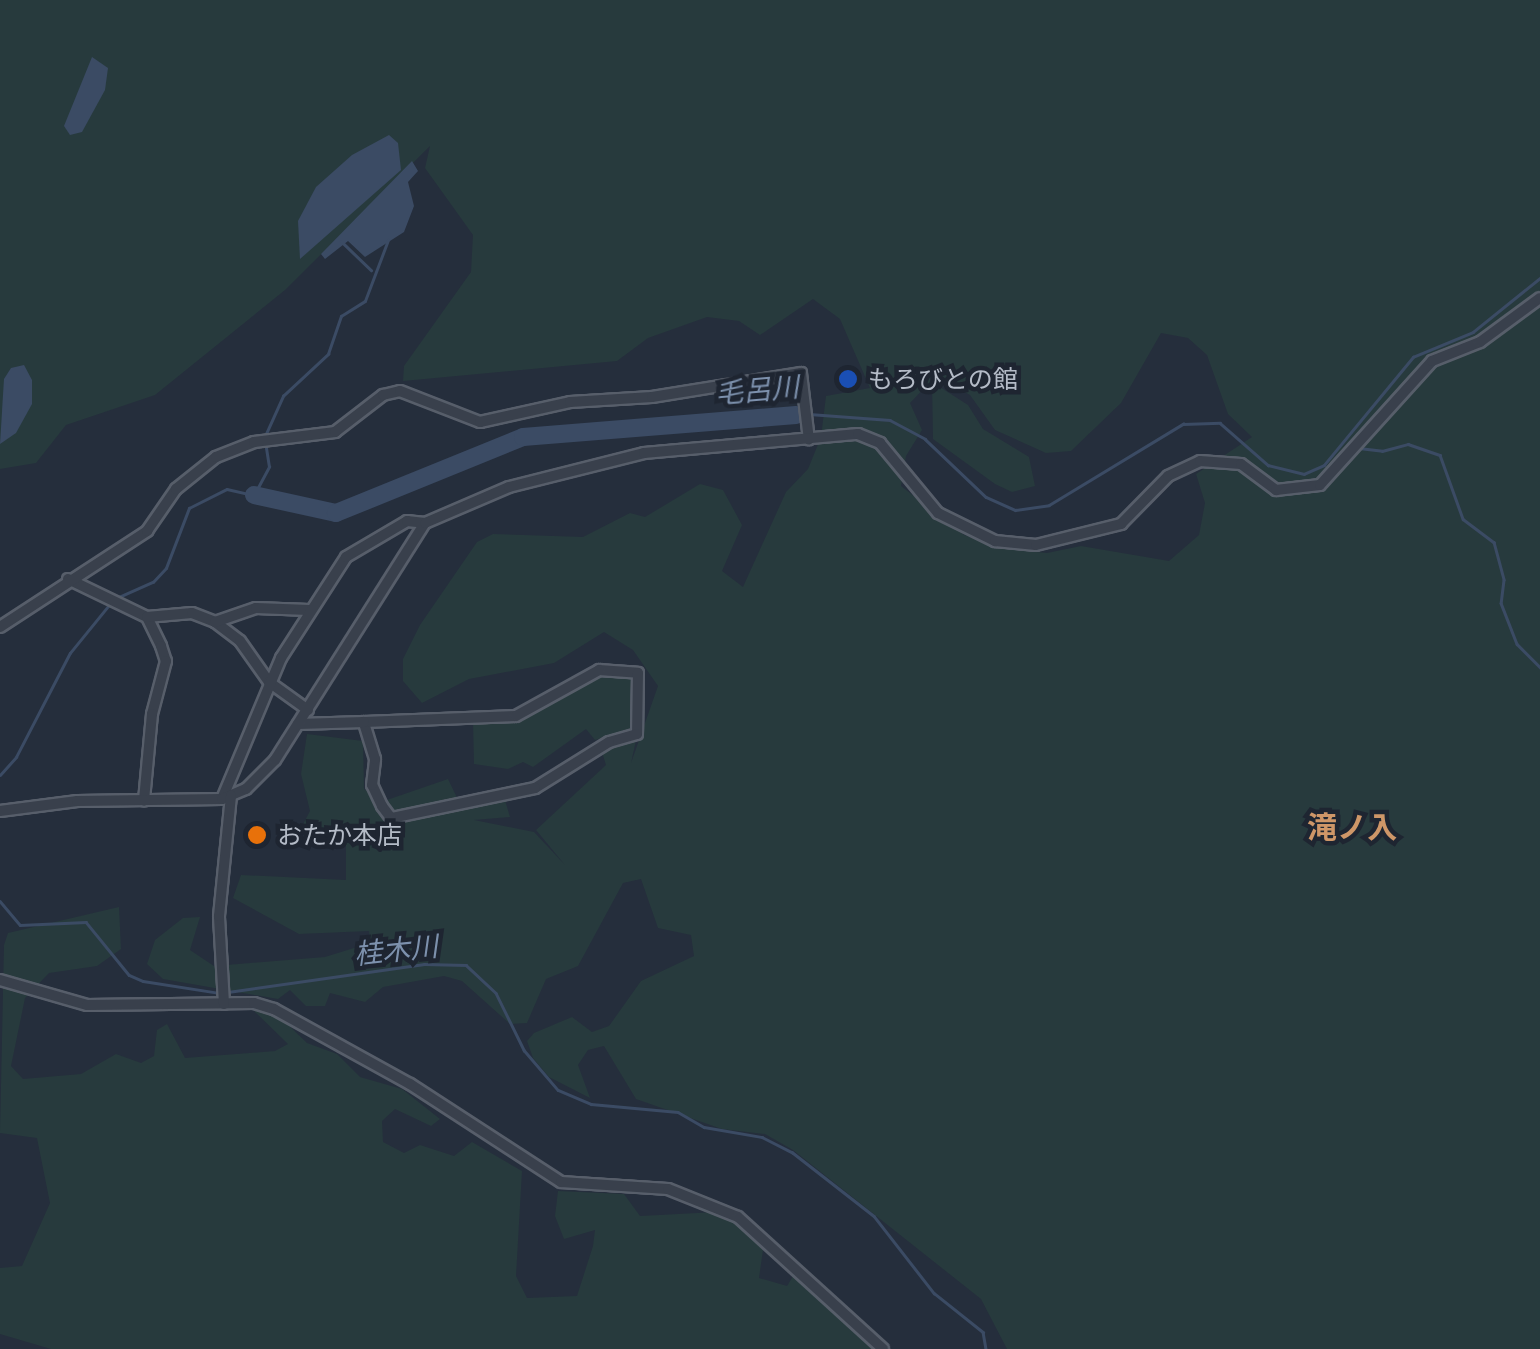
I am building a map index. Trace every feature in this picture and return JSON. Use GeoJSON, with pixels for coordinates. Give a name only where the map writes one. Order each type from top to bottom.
{"type":"FeatureCollection","features":[{"type":"Feature","properties":{"kind":"street"},"geometry":{"type":"LineString","coordinates":[[224,1002],[218,916],[227,798],[270,682],[309,610],[350,554],[407,521],[424,523],[508,487],[644,453],[728,441],[844,433],[872,436],[938,513],[995,541],[1036,545],[1120,524],[1168,476],[1200,461],[1241,464],[1276,490],[1320,484],[1432,361],[1480,342],[1540,298]]}},
{"type":"Feature","properties":{"kind":"street"},"geometry":{"type":"LineString","coordinates":[[0,627],[68,578],[147,531],[176,488],[216,457],[254,442],[343,429],[384,395],[414,391],[480,422],[570,402],[652,398],[804,374],[809,437]]}},
{"type":"Feature","properties":{"kind":"street"},"geometry":{"type":"LineString","coordinates":[[0,811],[78,801],[227,798],[261,778],[424,523]]}},
{"type":"Feature","properties":{"kind":"street"},"geometry":{"type":"LineString","coordinates":[[68,578],[147,618],[192,613],[215,622],[240,640],[270,682],[308,710]]}},
{"type":"Feature","properties":{"kind":"street"},"geometry":{"type":"LineString","coordinates":[[215,622],[262,607],[309,610]]}},
{"type":"Feature","properties":{"kind":"street"},"geometry":{"type":"LineString","coordinates":[[144,802],[152,714],[166,662],[147,618]]}},
{"type":"Feature","properties":{"kind":"street"},"geometry":{"type":"LineString","coordinates":[[298,724],[516,716],[599,670],[638,673],[638,734],[609,742],[535,788],[455,808],[391,818],[372,785],[375,759],[364,722]]}},
{"type":"Feature","properties":{"kind":"street"},"geometry":{"type":"LineString","coordinates":[[0,980],[87,1006],[224,1002],[274,1009],[410,1084],[561,1182],[668,1189],[738,1218],[883,1349]]}},
{"type":"Feature","properties":{"kind":"shaded area"},"geometry":{"type":"Polygon","coordinates":[[[0,0],[1540,0],[1540,1349],[1007,1349],[981,1299],[793,1150],[765,1134],[722,1129],[636,1099],[604,1046],[588,1050],[578,1065],[590,1098],[549,1077],[533,1058],[527,1041],[534,1033],[572,1017],[592,1032],[609,1026],[641,981],[694,956],[691,935],[658,928],[641,879],[623,883],[578,966],[546,979],[527,1023],[510,1024],[462,981],[444,976],[383,987],[365,1002],[330,993],[325,1006],[306,1006],[290,990],[278,999],[163,979],[147,964],[155,940],[183,918],[200,917],[190,950],[214,966],[325,957],[370,943],[369,931],[299,934],[233,898],[241,875],[346,880],[346,841],[301,828],[310,811],[301,774],[307,734],[363,741],[364,789],[384,801],[448,779],[463,810],[504,797],[510,817],[474,820],[534,832],[565,865],[536,830],[606,765],[601,749],[637,736],[631,763],[658,686],[633,650],[604,632],[554,663],[469,679],[422,703],[403,681],[403,659],[420,625],[477,542],[493,534],[583,537],[630,513],[645,517],[700,484],[723,490],[742,525],[722,571],[743,587],[786,492],[808,469],[821,437],[826,396],[870,388],[840,319],[813,299],[760,335],[739,321],[707,317],[648,338],[617,361],[403,381],[404,366],[471,272],[473,235],[425,168],[430,146],[285,290],[155,395],[66,425],[36,463],[0,469],[0,0]],[[1161,333],[1121,403],[1071,451],[1046,453],[995,430],[970,395],[936,376],[910,403],[922,430],[906,456],[901,486],[964,535],[1004,549],[1047,553],[1081,546],[1169,561],[1199,535],[1205,503],[1196,474],[1252,437],[1228,414],[1207,355],[1188,338],[1161,333]]]}},
{"type":"Feature","properties":{"kind":"shaded area"},"geometry":{"type":"Polygon","coordinates":[[[932,382],[968,405],[983,429],[1029,457],[1035,486],[1012,492],[933,439],[932,382]]]}},
{"type":"Feature","properties":{"kind":"shaded area"},"geometry":{"type":"Polygon","coordinates":[[[599,673],[635,676],[633,729],[595,740],[586,729],[533,767],[523,762],[508,769],[474,764],[473,722],[517,720],[599,673]]]}},
{"type":"Feature","properties":{"kind":"shaded area"},"geometry":{"type":"Polygon","coordinates":[[[119,907],[121,949],[97,966],[49,973],[25,998],[11,1066],[23,1079],[81,1074],[116,1054],[141,1063],[154,1056],[157,1030],[167,1024],[185,1058],[275,1051],[288,1044],[250,1007],[280,1017],[307,1043],[337,1054],[360,1077],[402,1089],[440,1119],[431,1126],[395,1109],[382,1121],[383,1142],[404,1153],[420,1145],[454,1156],[472,1142],[522,1171],[516,1276],[527,1298],[577,1296],[593,1246],[595,1230],[564,1239],[555,1216],[558,1191],[624,1194],[640,1216],[717,1212],[764,1243],[759,1278],[787,1286],[795,1273],[875,1349],[51,1349],[0,1334],[0,1268],[22,1266],[50,1203],[37,1138],[0,1133],[4,945],[8,933],[119,907]]]}},
{"type":"Feature","properties":{"kind":"water"},"geometry":{"type":"Polygon","coordinates":[[[92,57],[108,68],[105,90],[82,132],[70,135],[64,126],[92,57]]]}},
{"type":"Feature","properties":{"kind":"water"},"geometry":{"type":"Polygon","coordinates":[[[389,135],[398,143],[401,170],[300,259],[298,221],[316,187],[352,155],[389,135]]]}},
{"type":"Feature","properties":{"kind":"water"},"geometry":{"type":"Polygon","coordinates":[[[412,161],[418,171],[408,182],[414,206],[404,232],[365,257],[348,241],[325,259],[321,254],[412,161]]]}},
{"type":"Feature","properties":{"kind":"water"},"geometry":{"type":"Polygon","coordinates":[[[24,365],[32,380],[32,404],[16,433],[0,444],[4,379],[11,368],[24,365]]]}},
{"type":"Feature","properties":{"kind":"waterway"},"geometry":{"type":"LineString","coordinates":[[265,436],[283,396],[328,354],[341,316],[365,301],[388,240]]}},
{"type":"Feature","properties":{"kind":"waterway"},"geometry":{"type":"LineString","coordinates":[[341,241],[371,270]]}},
{"type":"Feature","properties":{"kind":"waterway","name":"毛呂川"},"geometry":{"type":"LineString","coordinates":[[809,414],[890,420],[925,439],[986,497],[1015,510],[1049,505],[1183,424],[1220,423],[1268,465],[1304,474],[1324,465],[1413,357],[1473,332],[1540,278]]}},
{"type":"Feature","properties":{"kind":"waterway","name":"毛呂川"},"geometry":{"type":"LineString","coordinates":[[254,495],[336,513],[523,437],[796,415]]}},
{"type":"Feature","properties":{"kind":"waterway","name":"毛呂川"},"geometry":{"type":"LineString","coordinates":[[119,597],[153,582],[166,568],[189,508],[227,489],[254,495],[269,467],[265,443]]}},
{"type":"Feature","properties":{"kind":"waterway"},"geometry":{"type":"LineString","coordinates":[[1359,448],[1382,451],[1408,444],[1440,455],[1463,519],[1494,542],[1504,580],[1501,603],[1517,644],[1540,667]]}},
{"type":"Feature","properties":{"kind":"waterway","name":"毛呂川"},"geometry":{"type":"LineString","coordinates":[[0,775],[16,757],[70,653],[109,605]]}},
{"type":"Feature","properties":{"kind":"waterway","name":"桂木川"},"geometry":{"type":"LineString","coordinates":[[0,901],[20,925],[86,922],[129,975],[143,981],[220,993]]}},
{"type":"Feature","properties":{"kind":"waterway","name":"桂木川"},"geometry":{"type":"LineString","coordinates":[[228,992],[424,964],[466,965],[496,993],[524,1050],[558,1090],[591,1104],[678,1112],[704,1127],[762,1137],[792,1152],[874,1216],[934,1293],[983,1332],[986,1349]]}},
{"type":"Feature","properties":{"kind":"place","name":"もろびとの館"},"geometry":{"type":"Point","coordinates":[848,379]}},
{"type":"Feature","properties":{"kind":"place","name":"おたか本店"},"geometry":{"type":"Point","coordinates":[257,835]}},
{"type":"Feature","properties":{"kind":"district","name":"滝ノ入"},"geometry":{"type":"Point","coordinates":[1352,827]}}]}
